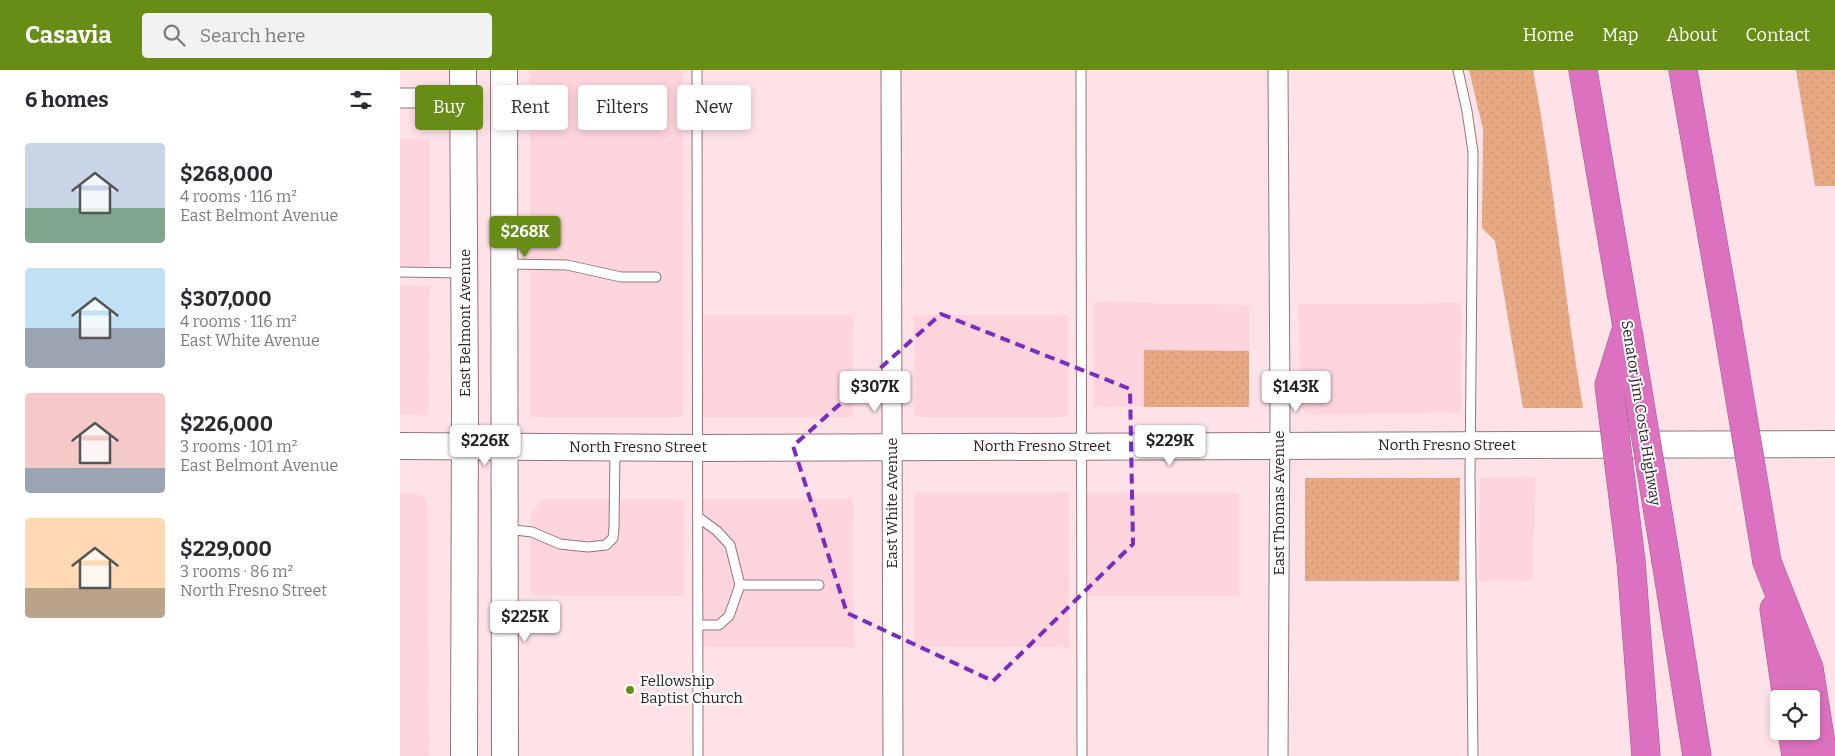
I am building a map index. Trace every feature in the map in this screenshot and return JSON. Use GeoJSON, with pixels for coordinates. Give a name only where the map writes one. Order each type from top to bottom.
{"type":"FeatureCollection","features":[{"type":"Feature","properties":{"kind":"highway","name":"Senator Jim Costa Highway"},"geometry":{"type":"LineString","coordinates":[[1583,70],[1697,756]]}},
{"type":"Feature","properties":{"kind":"highway"},"geometry":{"type":"LineString","coordinates":[[1683,70],[1767,562],[1786,690]]}},
{"type":"Feature","properties":{"kind":"highway"},"geometry":{"type":"LineString","coordinates":[[1627,327],[1609,384],[1631,561],[1646,756]]}},
{"type":"Feature","properties":{"kind":"highway"},"geometry":{"type":"LineString","coordinates":[[1767,562],[1809,668],[1823,756]]}},
{"type":"Feature","properties":{"kind":"highway"},"geometry":{"type":"LineString","coordinates":[[1793,740],[1796,756]]}},
{"type":"Feature","properties":{"kind":"main road","name":"East Belmont Avenue"},"geometry":{"type":"LineString","coordinates":[[463,70],[463,85]]}},
{"type":"Feature","properties":{"kind":"main road"},"geometry":{"type":"LineString","coordinates":[[504,70],[505,756]]}},
{"type":"Feature","properties":{"kind":"main road","name":"East Belmont Avenue"},"geometry":{"type":"LineString","coordinates":[[463,130],[464,756]]}},
{"type":"Feature","properties":{"kind":"main road","name":"North Fresno Street"},"geometry":{"type":"LineString","coordinates":[[400,446],[698,448],[1835,444]]}},
{"type":"Feature","properties":{"kind":"street","name":"East White Avenue"},"geometry":{"type":"LineString","coordinates":[[891,70],[893,756]]}},
{"type":"Feature","properties":{"kind":"street","name":"East Thomas Avenue"},"geometry":{"type":"LineString","coordinates":[[1278,70],[1280,446],[1278,756]]}},
{"type":"Feature","properties":{"kind":"street"},"geometry":{"type":"LineString","coordinates":[[400,98],[415,98]]}},
{"type":"Feature","properties":{"kind":"lane"},"geometry":{"type":"LineString","coordinates":[[697,70],[698,756]]}},
{"type":"Feature","properties":{"kind":"lane"},"geometry":{"type":"LineString","coordinates":[[1081,70],[1082,756]]}},
{"type":"Feature","properties":{"kind":"lane"},"geometry":{"type":"LineString","coordinates":[[1458,70],[1473,152],[1471,445],[1473,756]]}},
{"type":"Feature","properties":{"kind":"lane"},"geometry":{"type":"LineString","coordinates":[[505,264],[566,265],[621,277],[656,277]]}},
{"type":"Feature","properties":{"kind":"lane"},"geometry":{"type":"LineString","coordinates":[[400,272],[464,273]]}},
{"type":"Feature","properties":{"kind":"lane"},"geometry":{"type":"LineString","coordinates":[[505,529],[532,532],[560,544],[588,547],[606,545],[613,538],[614,528],[615,446]]}},
{"type":"Feature","properties":{"kind":"lane"},"geometry":{"type":"LineString","coordinates":[[698,517],[717,531],[730,545],[740,585],[729,616],[719,625],[698,625]]}},
{"type":"Feature","properties":{"kind":"lane"},"geometry":{"type":"LineString","coordinates":[[740,585],[819,585]]}},
{"type":"Feature","properties":{"kind":"highlighted area"},"geometry":{"type":"Polygon","coordinates":[[[941,314],[1130,389],[1133,544],[993,681],[847,613],[793,446],[941,314]]]}},
{"type":"Feature","properties":{"kind":"shaded area"},"geometry":{"type":"Polygon","coordinates":[[[530,70],[683,70],[683,85],[677,85],[677,130],[683,130],[683,417],[530,417],[530,130],[568,130],[568,85],[530,85],[530,70]]]}},
{"type":"Feature","properties":{"kind":"shaded area"},"geometry":{"type":"Polygon","coordinates":[[[1469,70],[1533,70],[1547,154],[1583,408],[1523,408],[1495,241],[1482,228],[1483,129],[1469,70]]]}},
{"type":"Feature","properties":{"kind":"shaded area"},"geometry":{"type":"Polygon","coordinates":[[[1796,70],[1835,70],[1835,186],[1815,186],[1796,70]]]}},
{"type":"Feature","properties":{"kind":"shaded area"},"geometry":{"type":"Polygon","coordinates":[[[400,139],[430,139],[430,266],[400,266],[400,139]]]}},
{"type":"Feature","properties":{"kind":"shaded area"},"geometry":{"type":"Polygon","coordinates":[[[400,286],[430,286],[428,415],[400,415],[400,286]]]}},
{"type":"Feature","properties":{"kind":"shaded area"},"geometry":{"type":"Polygon","coordinates":[[[1094,302],[1249,305],[1249,351],[1144,350],[1144,407],[1093,407],[1094,302]]]}},
{"type":"Feature","properties":{"kind":"shaded area"},"geometry":{"type":"Polygon","coordinates":[[[1461,303],[1461,413],[1308,415],[1300,407],[1299,304],[1461,303]]]}},
{"type":"Feature","properties":{"kind":"shaded area"},"geometry":{"type":"Polygon","coordinates":[[[699,315],[853,315],[853,417],[699,417],[699,315]]]}},
{"type":"Feature","properties":{"kind":"shaded area"},"geometry":{"type":"Polygon","coordinates":[[[914,315],[1068,315],[1068,417],[915,417],[914,315]]]}},
{"type":"Feature","properties":{"kind":"shaded area"},"geometry":{"type":"Polygon","coordinates":[[[1144,350],[1249,351],[1249,407],[1144,407],[1144,350]]]}},
{"type":"Feature","properties":{"kind":"shaded area"},"geometry":{"type":"Polygon","coordinates":[[[1535,477],[1533,580],[1479,581],[1480,478],[1535,477]]]}},
{"type":"Feature","properties":{"kind":"shaded area"},"geometry":{"type":"Polygon","coordinates":[[[1305,478],[1460,478],[1459,581],[1305,581],[1305,478]]]}},
{"type":"Feature","properties":{"kind":"shaded area"},"geometry":{"type":"Polygon","coordinates":[[[400,493],[418,494],[424,498],[427,504],[429,756],[400,756],[400,493]]]}},
{"type":"Feature","properties":{"kind":"shaded area"},"geometry":{"type":"Polygon","coordinates":[[[915,493],[1069,493],[1069,647],[915,647],[915,493]]]}},
{"type":"Feature","properties":{"kind":"shaded area"},"geometry":{"type":"Polygon","coordinates":[[[1085,493],[1239,493],[1239,596],[1085,596],[1085,493]]]}},
{"type":"Feature","properties":{"kind":"shaded area"},"geometry":{"type":"Polygon","coordinates":[[[544,499],[684,499],[684,596],[531,596],[531,513],[544,499]]]}},
{"type":"Feature","properties":{"kind":"shaded area"},"geometry":{"type":"Polygon","coordinates":[[[700,499],[853,499],[854,647],[700,647],[700,499]]]}},
{"type":"Feature","properties":{"kind":"place","name":"Fellowship Baptist Church"},"geometry":{"type":"Point","coordinates":[630,690]}}]}
